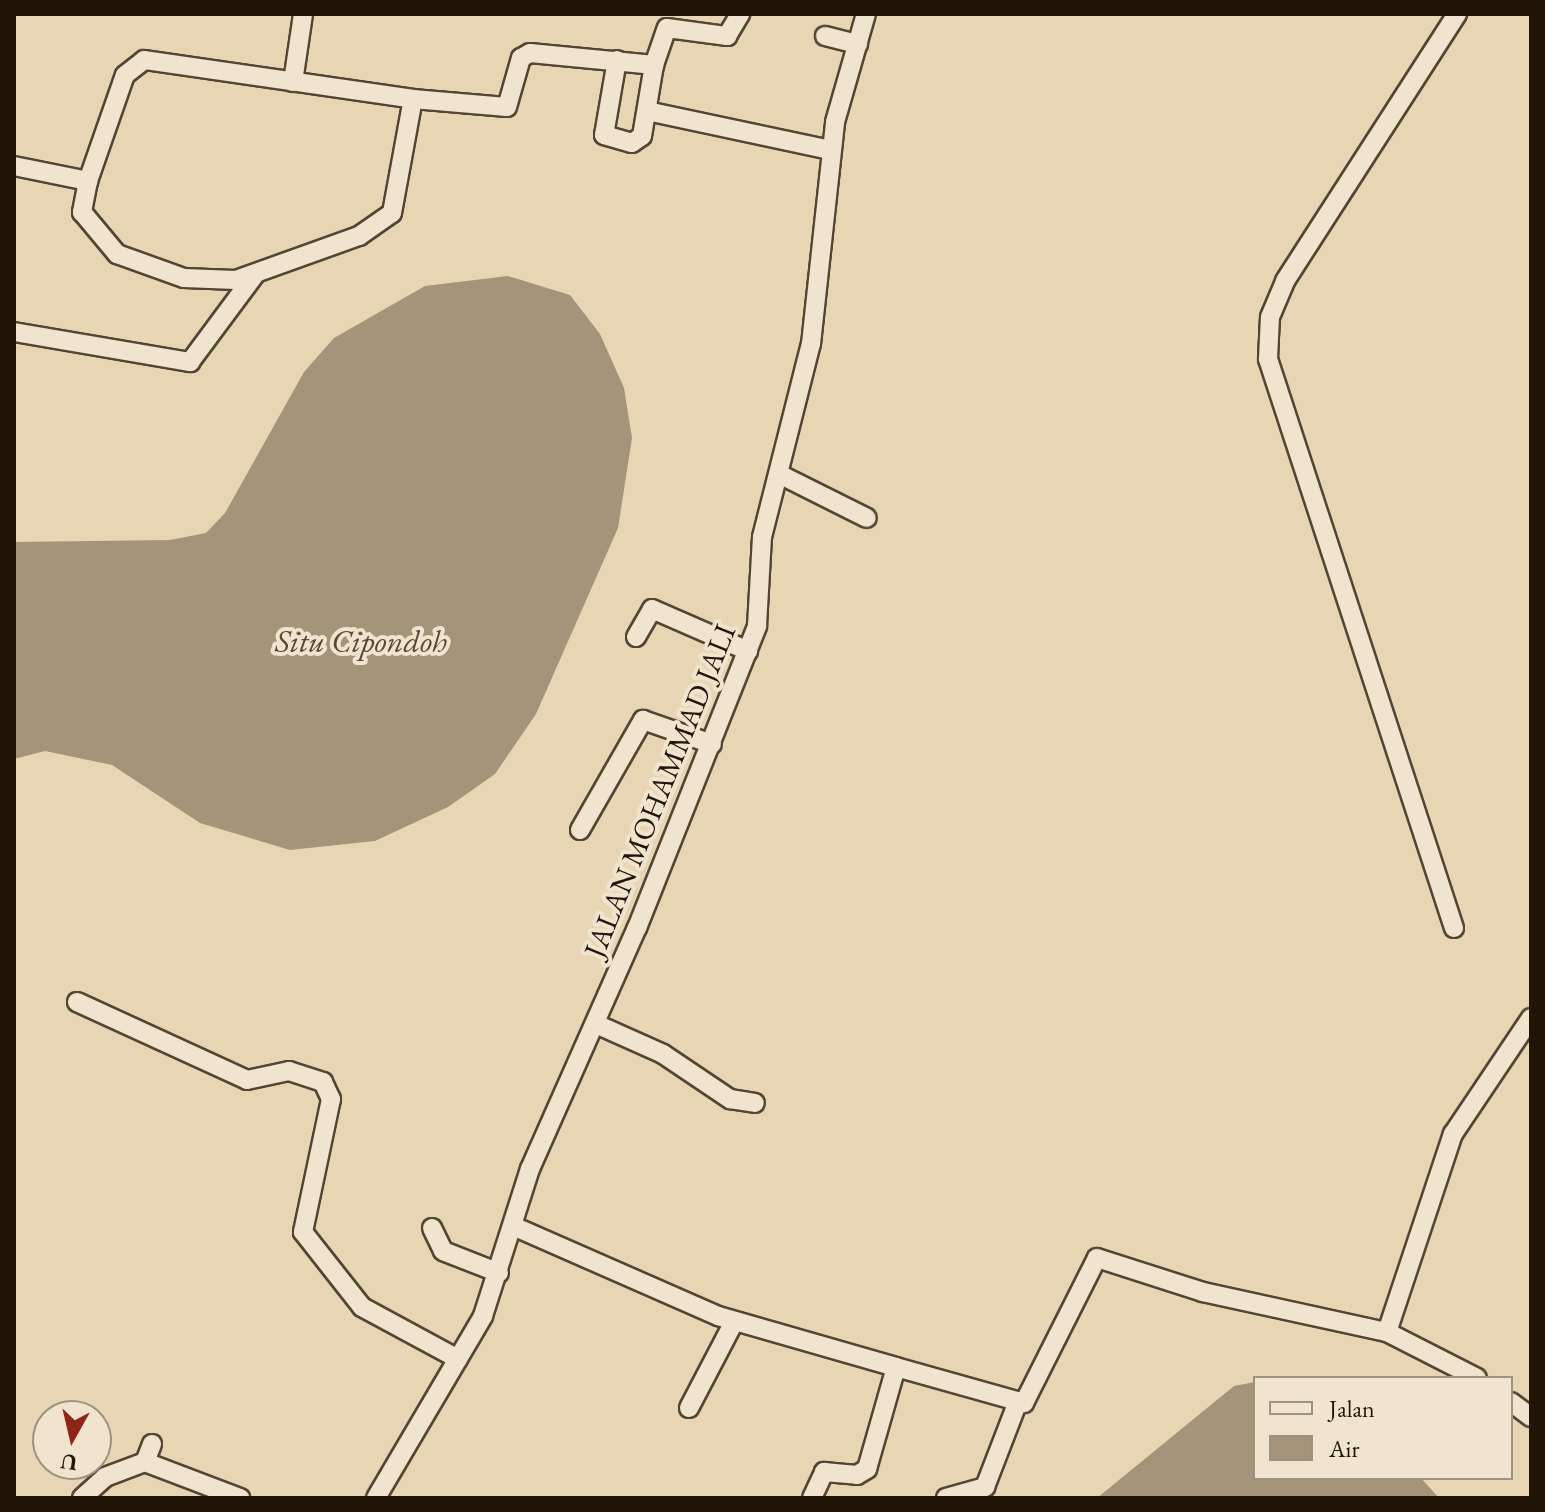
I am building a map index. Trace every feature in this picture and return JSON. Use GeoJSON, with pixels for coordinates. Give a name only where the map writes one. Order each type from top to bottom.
{"type":"FeatureCollection","features":[{"type":"Feature","properties":{"kind":"street"},"geometry":{"type":"LineString","coordinates":[[293,82],[303,14]]}},
{"type":"Feature","properties":{"kind":"street"},"geometry":{"type":"LineString","coordinates":[[617,60],[604,135],[638,142],[647,111],[654,65],[668,21],[727,36],[740,14]]}},
{"type":"Feature","properties":{"kind":"street","name":"JALAN MOHAMMAD JALI"},"geometry":{"type":"LineString","coordinates":[[376,1498],[458,1359],[499,1273],[530,1169],[596,1024],[748,651],[779,474],[811,344],[831,150],[866,14]]}},
{"type":"Feature","properties":{"kind":"street"},"geometry":{"type":"LineString","coordinates":[[1454,928],[1268,359],[1270,317],[1285,281],[1457,14]]}},
{"type":"Feature","properties":{"kind":"street"},"geometry":{"type":"LineString","coordinates":[[825,36],[858,44]]}},
{"type":"Feature","properties":{"kind":"street"},"geometry":{"type":"LineString","coordinates":[[413,99],[392,213],[359,236],[256,273],[197,280],[117,254],[82,212],[88,181],[133,63],[413,99],[507,107],[521,58],[530,53],[654,65]]}},
{"type":"Feature","properties":{"kind":"street"},"geometry":{"type":"LineString","coordinates":[[647,111],[831,150]]}},
{"type":"Feature","properties":{"kind":"street"},"geometry":{"type":"LineString","coordinates":[[14,166],[88,181]]}},
{"type":"Feature","properties":{"kind":"street"},"geometry":{"type":"LineString","coordinates":[[14,332],[190,362],[256,273]]}},
{"type":"Feature","properties":{"kind":"street"},"geometry":{"type":"LineString","coordinates":[[779,474],[867,518]]}},
{"type":"Feature","properties":{"kind":"street"},"geometry":{"type":"LineString","coordinates":[[636,637],[652,609],[748,651]]}},
{"type":"Feature","properties":{"kind":"street"},"geometry":{"type":"LineString","coordinates":[[580,830],[643,720],[712,744]]}},
{"type":"Feature","properties":{"kind":"street"},"geometry":{"type":"LineString","coordinates":[[77,1002],[247,1080],[289,1071],[323,1082],[330,1104],[303,1232],[362,1307],[458,1359]]}},
{"type":"Feature","properties":{"kind":"street"},"geometry":{"type":"LineString","coordinates":[[1387,1332],[1453,1134],[1531,1018]]}},
{"type":"Feature","properties":{"kind":"street"},"geometry":{"type":"LineString","coordinates":[[596,1024],[663,1054],[730,1099],[755,1103]]}},
{"type":"Feature","properties":{"kind":"street"},"geometry":{"type":"LineString","coordinates":[[513,1226],[734,1322],[1017,1404]]}},
{"type":"Feature","properties":{"kind":"street"},"geometry":{"type":"LineString","coordinates":[[432,1228],[443,1251],[499,1273]]}},
{"type":"Feature","properties":{"kind":"street"},"geometry":{"type":"LineString","coordinates":[[946,1498],[985,1487],[1017,1404],[1029,1398],[1097,1258],[1203,1292],[1387,1332],[1473,1376]]}},
{"type":"Feature","properties":{"kind":"street"},"geometry":{"type":"LineString","coordinates":[[689,1408],[734,1322]]}},
{"type":"Feature","properties":{"kind":"street"},"geometry":{"type":"LineString","coordinates":[[812,1498],[824,1472],[857,1475],[867,1469],[896,1367]]}},
{"type":"Feature","properties":{"kind":"street"},"geometry":{"type":"LineString","coordinates":[[1513,1404],[1531,1417]]}},
{"type":"Feature","properties":{"kind":"street"},"geometry":{"type":"LineString","coordinates":[[145,1462],[152,1444]]}},
{"type":"Feature","properties":{"kind":"street"},"geometry":{"type":"LineString","coordinates":[[82,1498],[105,1477],[145,1462],[240,1498]]}},
{"type":"Feature","properties":{"kind":"water","name":"Situ Cipondoh"},"geometry":{"type":"Polygon","coordinates":[[[508,276],[570,295],[600,334],[624,388],[632,438],[618,528],[536,714],[495,774],[448,807],[375,841],[290,850],[200,823],[112,765],[45,751],[14,759],[14,542],[170,540],[206,533],[225,513],[304,372],[334,338],[425,286],[508,276]]]}},
{"type":"Feature","properties":{"kind":"water"},"geometry":{"type":"Polygon","coordinates":[[[1253,1382],[1253,1480],[1423,1480],[1439,1498],[1097,1498],[1234,1386],[1253,1382]]]}}]}
